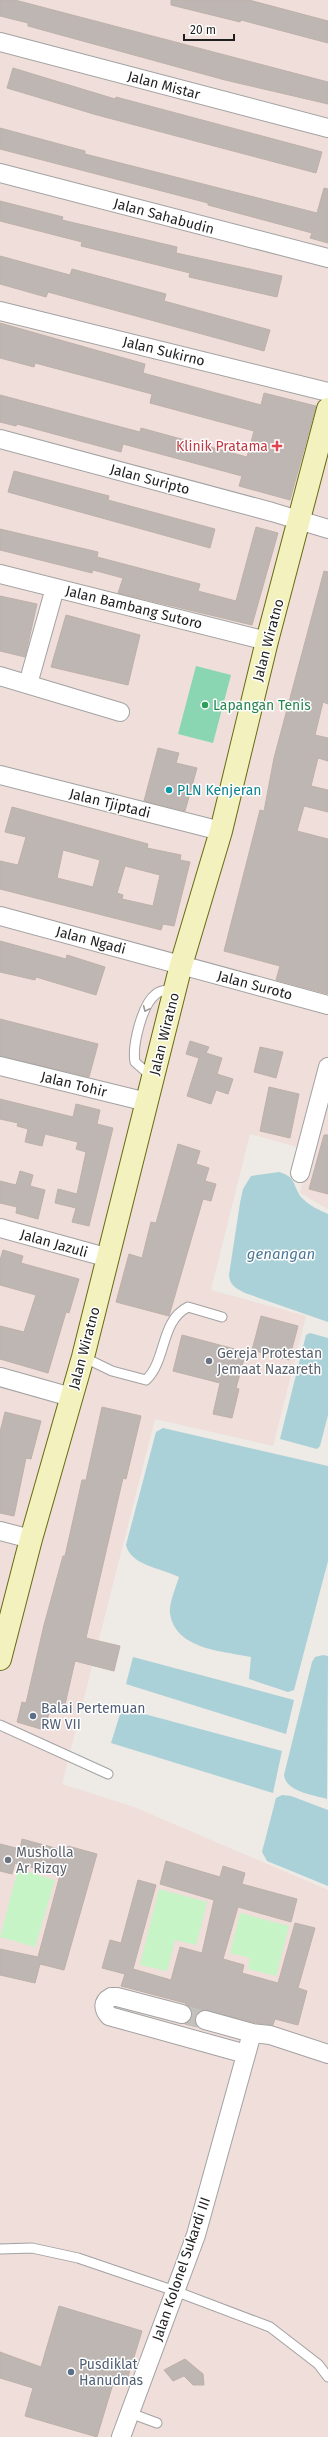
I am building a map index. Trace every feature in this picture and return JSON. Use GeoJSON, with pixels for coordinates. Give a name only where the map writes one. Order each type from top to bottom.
{"type":"FeatureCollection","features":[{"type":"Feature","properties":{"kind":"main road","name":"Jalan Wiratno"},"geometry":{"type":"LineString","coordinates":[[0,1659],[31,1539],[83,1357],[109,1258],[181,965],[221,831],[267,641],[300,521],[328,409]]}},
{"type":"Feature","properties":{"kind":"street","name":"Jalan Mistar"},"geometry":{"type":"LineString","coordinates":[[0,42],[328,128]]}},
{"type":"Feature","properties":{"kind":"street","name":"Jalan Sahabudin"},"geometry":{"type":"LineString","coordinates":[[0,173],[328,258]]}},
{"type":"Feature","properties":{"kind":"street","name":"Jalan Sukirno"},"geometry":{"type":"LineString","coordinates":[[0,311],[328,392]]}},
{"type":"Feature","properties":{"kind":"street","name":"Jalan Suripto"},"geometry":{"type":"LineString","coordinates":[[0,439],[328,529]]}},
{"type":"Feature","properties":{"kind":"street","name":"Jalan Bambang Sutoro"},"geometry":{"type":"LineString","coordinates":[[0,574],[267,641]]}},
{"type":"Feature","properties":{"kind":"street"},"geometry":{"type":"LineString","coordinates":[[28,684],[55,588]]}},
{"type":"Feature","properties":{"kind":"street"},"geometry":{"type":"LineString","coordinates":[[0,676],[120,712]]}},
{"type":"Feature","properties":{"kind":"street","name":"Jalan Tjiptadi"},"geometry":{"type":"LineString","coordinates":[[0,775],[221,831]]}},
{"type":"Feature","properties":{"kind":"street","name":"Jalan Ngadi"},"geometry":{"type":"LineString","coordinates":[[0,916],[181,965]]}},
{"type":"Feature","properties":{"kind":"street","name":"Jalan Suroto"},"geometry":{"type":"LineString","coordinates":[[181,965],[328,1005]]}},
{"type":"Feature","properties":{"kind":"street","name":"Jalan Tohir"},"geometry":{"type":"LineString","coordinates":[[0,1066],[147,1102]]}},
{"type":"Feature","properties":{"kind":"street"},"geometry":{"type":"LineString","coordinates":[[300,1173],[321,1121],[328,1067]]}},
{"type":"Feature","properties":{"kind":"street","name":"Jalan Jazuli"},"geometry":{"type":"LineString","coordinates":[[0,1228],[109,1258]]}},
{"type":"Feature","properties":{"kind":"street"},"geometry":{"type":"LineString","coordinates":[[0,1377],[71,1397]]}},
{"type":"Feature","properties":{"kind":"street"},"geometry":{"type":"LineString","coordinates":[[0,1531],[31,1539]]}},
{"type":"Feature","properties":{"kind":"street"},"geometry":{"type":"LineString","coordinates":[[182,2014],[117,1997],[110,1997],[105,2002],[104,2007],[109,2016],[246,2054]]}},
{"type":"Feature","properties":{"kind":"street"},"geometry":{"type":"LineString","coordinates":[[205,2020],[252,2033],[270,2035],[328,2054]]}},
{"type":"Feature","properties":{"kind":"street","name":"Jalan Kolonel Sukardi III"},"geometry":{"type":"LineString","coordinates":[[121,2437],[196,2235],[252,2033]]}},
{"type":"Feature","properties":{"kind":"lane"},"geometry":{"type":"LineString","coordinates":[[83,1357],[112,1371],[146,1380],[152,1374],[167,1332],[175,1317],[181,1311],[188,1307],[222,1317]]}},
{"type":"Feature","properties":{"kind":"lane"},"geometry":{"type":"LineString","coordinates":[[0,1725],[108,1774]]}},
{"type":"Feature","properties":{"kind":"lane"},"geometry":{"type":"LineString","coordinates":[[0,2249],[32,2248],[78,2258],[175,2291],[270,2327],[318,2364],[328,2377]]}},
{"type":"Feature","properties":{"kind":"lane"},"geometry":{"type":"LineString","coordinates":[[130,2413],[157,2423]]}},
{"type":"Feature","properties":{"kind":"shaded area"},"geometry":{"type":"Polygon","coordinates":[[[0,0],[328,0],[328,1209],[300,1193],[311,1151],[250,1134],[211,1290],[306,1316],[273,1446],[155,1419],[62,1784],[134,1807],[328,1890],[328,2437],[0,2437],[0,0]]]}},
{"type":"Feature","properties":{"kind":"green space","name":"Lapangan Tenis"},"geometry":{"type":"Polygon","coordinates":[[[196,666],[231,675],[213,743],[178,734],[196,666]]]}},
{"type":"Feature","properties":{"kind":"green space"},"geometry":{"type":"Polygon","coordinates":[[[18,1869],[55,1880],[35,1947],[0,1937],[18,1869]]]}},
{"type":"Feature","properties":{"kind":"green space"},"geometry":{"type":"Polygon","coordinates":[[[159,1889],[207,1902],[196,1945],[175,1940],[167,1971],[140,1965],[159,1889]]]}},
{"type":"Feature","properties":{"kind":"green space"},"geometry":{"type":"Polygon","coordinates":[[[240,1913],[289,1926],[276,1976],[248,1969],[250,1958],[230,1953],[240,1913]]]}},
{"type":"Feature","properties":{"kind":"water","name":"genangan"},"geometry":{"type":"Polygon","coordinates":[[[279,1172],[285,1174],[292,1180],[300,1195],[306,1201],[315,1208],[328,1214],[328,1322],[245,1293],[234,1286],[230,1279],[229,1275],[243,1189],[251,1176],[279,1172]]]}},
{"type":"Feature","properties":{"kind":"water"},"geometry":{"type":"Polygon","coordinates":[[[310,1333],[328,1338],[328,1415],[320,1446],[317,1449],[280,1439],[306,1335],[310,1333]]]}},
{"type":"Feature","properties":{"kind":"water"},"geometry":{"type":"Polygon","coordinates":[[[163,1428],[328,1466],[328,1561],[294,1690],[288,1692],[249,1679],[251,1657],[202,1647],[181,1635],[174,1625],[170,1613],[172,1600],[179,1577],[140,1562],[129,1552],[126,1545],[156,1432],[163,1428]]]}},
{"type":"Feature","properties":{"kind":"water"},"geometry":{"type":"Polygon","coordinates":[[[323,1655],[328,1656],[327,1799],[295,1789],[286,1781],[284,1775],[312,1662],[315,1657],[323,1655]]]}},
{"type":"Feature","properties":{"kind":"water"},"geometry":{"type":"Polygon","coordinates":[[[133,1657],[294,1700],[286,1734],[126,1684],[133,1657]]]}},
{"type":"Feature","properties":{"kind":"water"},"geometry":{"type":"Polygon","coordinates":[[[122,1708],[282,1751],[273,1793],[111,1743],[122,1708]]]}},
{"type":"Feature","properties":{"kind":"water"},"geometry":{"type":"Polygon","coordinates":[[[282,1795],[291,1796],[328,1810],[328,1886],[267,1861],[262,1852],[276,1798],[282,1795]]]}},
{"type":"Feature","properties":{"kind":"building"},"geometry":{"type":"Polygon","coordinates":[[[0,0],[15,0],[328,82],[328,104],[225,80],[28,26],[28,23],[0,16],[0,0]]]}},
{"type":"Feature","properties":{"kind":"building"},"geometry":{"type":"Polygon","coordinates":[[[171,0],[249,0],[328,21],[328,43],[241,20],[240,22],[171,5],[171,0]]]}},
{"type":"Feature","properties":{"kind":"building"},"geometry":{"type":"Polygon","coordinates":[[[13,68],[115,99],[116,97],[322,152],[316,173],[97,115],[7,88],[13,68]]]}},
{"type":"Feature","properties":{"kind":"building"},"geometry":{"type":"Polygon","coordinates":[[[0,128],[85,151],[85,154],[317,213],[324,188],[328,189],[328,243],[310,238],[312,233],[208,205],[208,203],[0,149],[0,128]]]}},
{"type":"Feature","properties":{"kind":"building"},"geometry":{"type":"Polygon","coordinates":[[[0,201],[63,217],[62,220],[177,247],[176,253],[282,276],[277,297],[189,277],[190,273],[81,246],[82,242],[0,221],[0,201]]]}},
{"type":"Feature","properties":{"kind":"building"},"geometry":{"type":"Polygon","coordinates":[[[0,256],[70,275],[72,269],[166,294],[164,301],[270,330],[264,351],[48,292],[46,297],[0,284],[0,256]]]}},
{"type":"Feature","properties":{"kind":"building"},"geometry":{"type":"Polygon","coordinates":[[[0,323],[145,364],[143,373],[261,405],[264,393],[316,406],[290,500],[239,486],[242,476],[123,444],[121,452],[17,424],[16,426],[0,422],[0,395],[140,432],[141,428],[247,457],[254,431],[150,403],[152,394],[35,363],[34,367],[0,358],[0,323]]]}},
{"type":"Feature","properties":{"kind":"building"},"geometry":{"type":"Polygon","coordinates":[[[14,471],[109,496],[108,500],[215,529],[210,548],[8,492],[14,471]]]}},
{"type":"Feature","properties":{"kind":"building"},"geometry":{"type":"Polygon","coordinates":[[[256,527],[278,533],[252,625],[118,593],[123,578],[93,570],[92,573],[0,550],[0,529],[98,552],[97,557],[200,584],[198,591],[236,601],[256,527]]]}},
{"type":"Feature","properties":{"kind":"building"},"geometry":{"type":"Polygon","coordinates":[[[324,571],[328,572],[328,704],[323,702],[315,735],[328,738],[328,761],[318,758],[311,786],[328,790],[328,812],[304,806],[297,831],[328,839],[328,994],[276,980],[280,966],[224,951],[260,810],[264,811],[274,758],[324,571]]]}},
{"type":"Feature","properties":{"kind":"building"},"geometry":{"type":"Polygon","coordinates":[[[0,596],[37,604],[25,657],[0,651],[0,596]]]}},
{"type":"Feature","properties":{"kind":"building"},"geometry":{"type":"Polygon","coordinates":[[[66,615],[140,635],[128,685],[51,667],[66,615]]]}},
{"type":"Feature","properties":{"kind":"building","name":"PLN Kenjeran"},"geometry":{"type":"Polygon","coordinates":[[[158,748],[179,753],[176,763],[197,768],[185,811],[144,801],[158,748]]]}},
{"type":"Feature","properties":{"kind":"building"},"geometry":{"type":"Polygon","coordinates":[[[12,807],[148,844],[147,848],[181,855],[180,860],[190,862],[174,926],[163,924],[161,930],[0,889],[0,861],[18,865],[26,837],[5,832],[12,807]],[[63,850],[57,878],[93,887],[100,860],[63,850]],[[125,866],[117,893],[123,895],[122,899],[153,906],[160,875],[125,866]]]}},
{"type":"Feature","properties":{"kind":"building"},"geometry":{"type":"Polygon","coordinates":[[[0,941],[66,959],[67,955],[105,967],[96,995],[36,977],[35,980],[0,972],[0,941]]]}},
{"type":"Feature","properties":{"kind":"building"},"geometry":{"type":"Polygon","coordinates":[[[0,1019],[98,1044],[89,1077],[0,1056],[0,1019]]]}},
{"type":"Feature","properties":{"kind":"building"},"geometry":{"type":"Polygon","coordinates":[[[190,1041],[209,1047],[206,1053],[222,1058],[217,1074],[233,1079],[228,1094],[216,1090],[211,1104],[187,1096],[199,1058],[186,1054],[190,1041]]]}},
{"type":"Feature","properties":{"kind":"building"},"geometry":{"type":"Polygon","coordinates":[[[260,1047],[283,1052],[276,1078],[254,1072],[260,1047]]]}},
{"type":"Feature","properties":{"kind":"building"},"geometry":{"type":"Polygon","coordinates":[[[269,1087],[299,1094],[290,1138],[260,1131],[269,1087]]]}},
{"type":"Feature","properties":{"kind":"building"},"geometry":{"type":"Polygon","coordinates":[[[0,1099],[73,1117],[76,1104],[100,1110],[97,1124],[113,1128],[89,1226],[72,1222],[76,1208],[55,1203],[58,1189],[77,1194],[86,1152],[76,1149],[78,1142],[45,1134],[42,1146],[25,1142],[28,1129],[17,1126],[18,1123],[0,1119],[0,1099]]]}},
{"type":"Feature","properties":{"kind":"building"},"geometry":{"type":"Polygon","coordinates":[[[324,1135],[328,1135],[328,1194],[309,1189],[324,1135]]]}},
{"type":"Feature","properties":{"kind":"building"},"geometry":{"type":"Polygon","coordinates":[[[178,1144],[200,1151],[196,1164],[209,1168],[205,1181],[216,1184],[211,1201],[203,1199],[169,1316],[116,1302],[129,1254],[142,1258],[151,1222],[156,1223],[178,1144]]]}},
{"type":"Feature","properties":{"kind":"building"},"geometry":{"type":"Polygon","coordinates":[[[20,1171],[33,1175],[30,1186],[45,1190],[38,1219],[16,1213],[17,1207],[0,1203],[0,1181],[16,1185],[20,1171]]]}},
{"type":"Feature","properties":{"kind":"building"},"geometry":{"type":"Polygon","coordinates":[[[3,1250],[23,1256],[21,1263],[79,1279],[69,1313],[66,1312],[48,1373],[0,1359],[0,1326],[24,1332],[36,1295],[0,1285],[0,1260],[3,1250]]]}},
{"type":"Feature","properties":{"kind":"building"},"geometry":{"type":"Polygon","coordinates":[[[261,1316],[298,1326],[289,1360],[252,1350],[261,1316]]]}},
{"type":"Feature","properties":{"kind":"building","name":"Gereja Protestan Jemaat Nazareth"},"geometry":{"type":"Polygon","coordinates":[[[182,1335],[246,1352],[236,1388],[239,1389],[232,1418],[213,1414],[220,1383],[173,1371],[182,1335]]]}},
{"type":"Feature","properties":{"kind":"building"},"geometry":{"type":"Polygon","coordinates":[[[102,1407],[141,1416],[126,1479],[123,1478],[86,1638],[120,1646],[114,1671],[75,1661],[64,1709],[51,1706],[44,1730],[17,1722],[22,1702],[26,1703],[44,1625],[63,1556],[65,1556],[82,1480],[86,1480],[102,1407]]]}},
{"type":"Feature","properties":{"kind":"building"},"geometry":{"type":"Polygon","coordinates":[[[5,1412],[41,1421],[31,1459],[26,1458],[14,1516],[0,1513],[0,1432],[5,1412]]]}},
{"type":"Feature","properties":{"kind":"building"},"geometry":{"type":"Polygon","coordinates":[[[22,1839],[66,1851],[68,1846],[97,1854],[64,1970],[40,1964],[35,1983],[0,1975],[0,1949],[38,1957],[60,1875],[15,1863],[12,1874],[0,1871],[0,1844],[20,1849],[22,1839]]]}},
{"type":"Feature","properties":{"kind":"building"},"geometry":{"type":"Polygon","coordinates":[[[166,1861],[220,1877],[223,1866],[245,1873],[242,1884],[297,1899],[291,1922],[238,1907],[223,1959],[244,1965],[242,1973],[278,1983],[295,1923],[315,1928],[298,1988],[307,1991],[298,2025],[275,2019],[273,2025],[256,2023],[203,2010],[195,2017],[197,2027],[185,2024],[192,2017],[192,2012],[185,2003],[121,1986],[125,1974],[102,1968],[110,1940],[121,1943],[138,1880],[156,1885],[133,1969],[171,1980],[180,1947],[202,1953],[214,1900],[160,1884],[166,1861]]]}},
{"type":"Feature","properties":{"kind":"building","name":"Pusdiklat Hanudnas"},"geometry":{"type":"Polygon","coordinates":[[[59,2306],[142,2331],[127,2380],[115,2377],[97,2437],[25,2416],[33,2388],[0,2378],[0,2352],[41,2367],[59,2306]]]}},
{"type":"Feature","properties":{"kind":"building"},"geometry":{"type":"Polygon","coordinates":[[[185,2359],[203,2374],[204,2385],[193,2385],[184,2376],[173,2381],[164,2370],[185,2359]]]}},
{"type":"Feature","properties":{"kind":"tunnel"},"geometry":{"type":"LineString","coordinates":[[182,2014],[205,2020]]}},
{"type":"Feature","properties":{"kind":"place","name":"Klinik Pratama"},"geometry":{"type":"Point","coordinates":[277,446]}},
{"type":"Feature","properties":{"kind":"place","name":"Lapangan Tenis"},"geometry":{"type":"Point","coordinates":[205,705]}},
{"type":"Feature","properties":{"kind":"place","name":"PLN Kenjeran"},"geometry":{"type":"Point","coordinates":[169,790]}},
{"type":"Feature","properties":{"kind":"place","name":"Gereja Protestan Jemaat Nazareth"},"geometry":{"type":"Point","coordinates":[209,1361]}},
{"type":"Feature","properties":{"kind":"place","name":"Balai Pertemuan RW VII"},"geometry":{"type":"Point","coordinates":[33,1716]}},
{"type":"Feature","properties":{"kind":"place","name":"Musholla Ar Rizqy"},"geometry":{"type":"Point","coordinates":[8,1860]}},
{"type":"Feature","properties":{"kind":"place","name":"Pusdiklat Hanudnas"},"geometry":{"type":"Point","coordinates":[71,2372]}}]}
